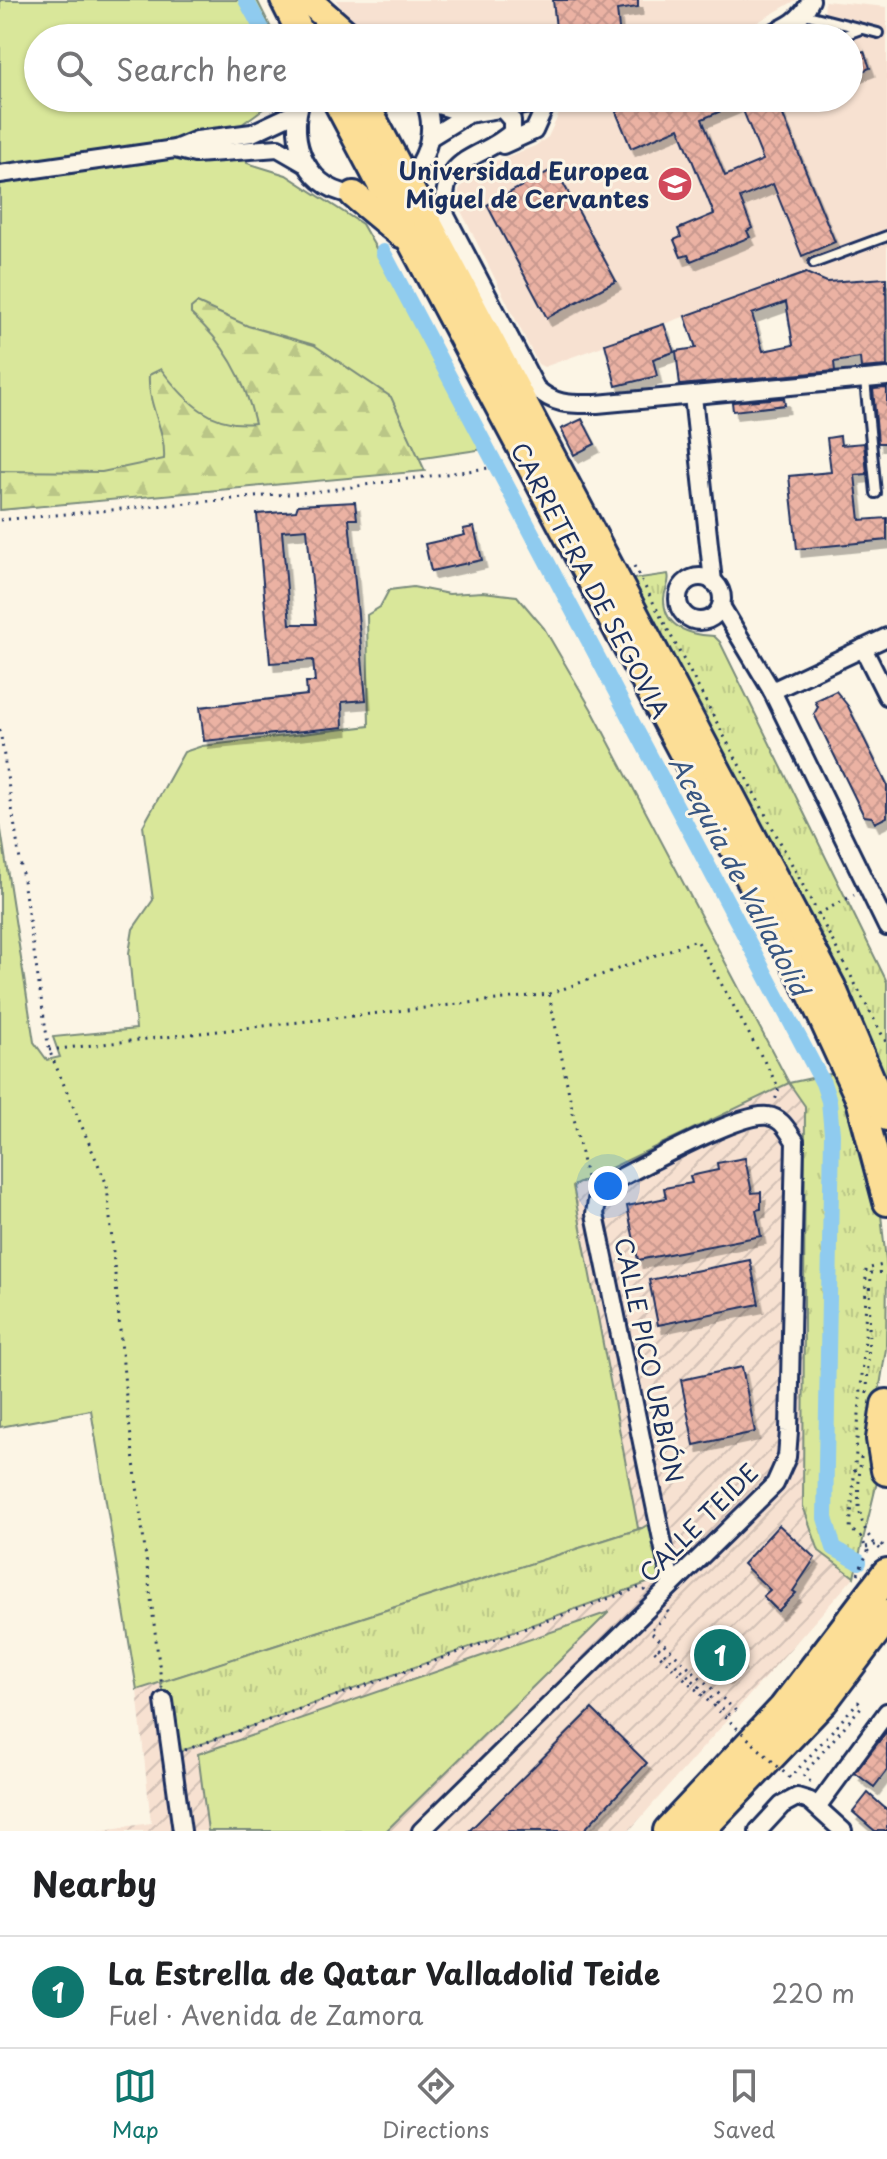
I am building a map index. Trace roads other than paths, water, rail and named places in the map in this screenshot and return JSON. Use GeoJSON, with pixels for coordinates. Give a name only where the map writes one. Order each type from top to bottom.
{"type":"FeatureCollection","features":[{"type":"Feature","properties":{"kind":"highway"},"geometry":{"type":"LineString","coordinates":[[887,1405],[882,1439],[887,1470]]}},
{"type":"Feature","properties":{"kind":"highway"},"geometry":{"type":"LineString","coordinates":[[669,1831],[784,1709],[872,1575]]}},
{"type":"Feature","properties":{"kind":"highway"},"geometry":{"type":"LineString","coordinates":[[823,1700],[887,1615]]}},
{"type":"Feature","properties":{"kind":"highway"},"geometry":{"type":"LineString","coordinates":[[698,1831],[887,1635]]}},
{"type":"Feature","properties":{"kind":"main road"},"geometry":{"type":"LineString","coordinates":[[299,16],[318,24]]}},
{"type":"Feature","properties":{"kind":"main road","name":"CARRETERA DE SEGOVIA"},"geometry":{"type":"LineString","coordinates":[[350,112],[410,168],[419,255],[812,996],[860,1100],[887,1202]]}},
{"type":"Feature","properties":{"kind":"main road","name":"CARRETERA DE SEGOVIA"},"geometry":{"type":"LineString","coordinates":[[372,112],[410,168],[430,228],[832,987],[887,1117]]}},
{"type":"Feature","properties":{"kind":"main road"},"geometry":{"type":"LineString","coordinates":[[354,195],[393,225],[419,255]]}},
{"type":"Feature","properties":{"kind":"street"},"geometry":{"type":"LineString","coordinates":[[793,24],[808,7]]}},
{"type":"Feature","properties":{"kind":"street"},"geometry":{"type":"LineString","coordinates":[[0,174],[175,149],[197,140],[252,133],[287,112]]}},
{"type":"Feature","properties":{"kind":"street"},"geometry":{"type":"LineString","coordinates":[[298,112],[296,141],[304,163]]}},
{"type":"Feature","properties":{"kind":"street"},"geometry":{"type":"LineString","coordinates":[[410,168],[421,112]]}},
{"type":"Feature","properties":{"kind":"street"},"geometry":{"type":"LineString","coordinates":[[462,112],[482,112]]}},
{"type":"Feature","properties":{"kind":"street"},"geometry":{"type":"LineString","coordinates":[[505,112],[512,120],[512,132],[471,155],[449,181],[445,195],[446,216],[536,388],[549,400],[563,405],[887,377]]}},
{"type":"Feature","properties":{"kind":"street"},"geometry":{"type":"LineString","coordinates":[[515,141],[526,131],[529,122],[525,112]]}},
{"type":"Feature","properties":{"kind":"street"},"geometry":{"type":"LineString","coordinates":[[471,155],[515,141],[534,131],[543,112]]}},
{"type":"Feature","properties":{"kind":"street"},"geometry":{"type":"LineString","coordinates":[[175,149],[195,154],[278,148],[304,163],[325,184],[354,195],[410,168],[468,114]]}},
{"type":"Feature","properties":{"kind":"street"},"geometry":{"type":"LineString","coordinates":[[693,396],[709,575],[721,593],[716,612]]}},
{"type":"Feature","properties":{"kind":"street"},"geometry":{"type":"LineString","coordinates":[[709,575],[689,581],[678,600],[690,618],[716,612],[737,627],[772,691],[887,927]]}},
{"type":"Feature","properties":{"kind":"street"},"geometry":{"type":"LineString","coordinates":[[772,691],[887,637]]}},
{"type":"Feature","properties":{"kind":"street"},"geometry":{"type":"LineString","coordinates":[[863,648],[887,696]]}},
{"type":"Feature","properties":{"kind":"street","name":"CALLE TEIDE"},"geometry":{"type":"LineString","coordinates":[[421,1831],[775,1484],[787,1457],[795,1141],[781,1121],[771,1116],[742,1119],[606,1185],[598,1194]]}},
{"type":"Feature","properties":{"kind":"street","name":"CALLE PICO URBIÓN"},"geometry":{"type":"LineString","coordinates":[[598,1194],[595,1214],[671,1583]]}},
{"type":"Feature","properties":{"kind":"street"},"geometry":{"type":"LineString","coordinates":[[164,1701],[182,1831]]}},
{"type":"Feature","properties":{"kind":"street"},"geometry":{"type":"LineString","coordinates":[[817,1807],[887,1712]]}},
{"type":"Feature","properties":{"kind":"street"},"geometry":{"type":"LineString","coordinates":[[758,1831],[782,1805],[797,1797],[810,1801],[843,1831]]}},
{"type":"Feature","properties":{"kind":"lane"},"geometry":{"type":"LineString","coordinates":[[808,7],[849,24]]}},
{"type":"Feature","properties":{"kind":"lane"},"geometry":{"type":"LineString","coordinates":[[863,29],[878,33]]}},
{"type":"Feature","properties":{"kind":"lane"},"geometry":{"type":"LineString","coordinates":[[814,263],[887,236]]}},
{"type":"Feature","properties":{"kind":"lane"},"geometry":{"type":"LineString","coordinates":[[865,380],[876,493]]}},
{"type":"Feature","properties":{"kind":"waterway","name":"Acequia de Valladolid"},"geometry":{"type":"LineString","coordinates":[[246,0],[259,24]]}},
{"type":"Feature","properties":{"kind":"waterway","name":"Acequia de Valladolid"},"geometry":{"type":"LineString","coordinates":[[383,252],[823,1083],[829,1101],[832,1134],[825,1518],[834,1548],[859,1562]]}},
{"type":"Feature","properties":{"kind":"place","name":"Universidad Europea Miguel de Cervantes"},"geometry":{"type":"Point","coordinates":[675,184]}},
{"type":"Feature","properties":{"kind":"place","name":"La Estrella de Qatar Valladolid Teide"},"geometry":{"type":"Point","coordinates":[720,1655]}}]}
